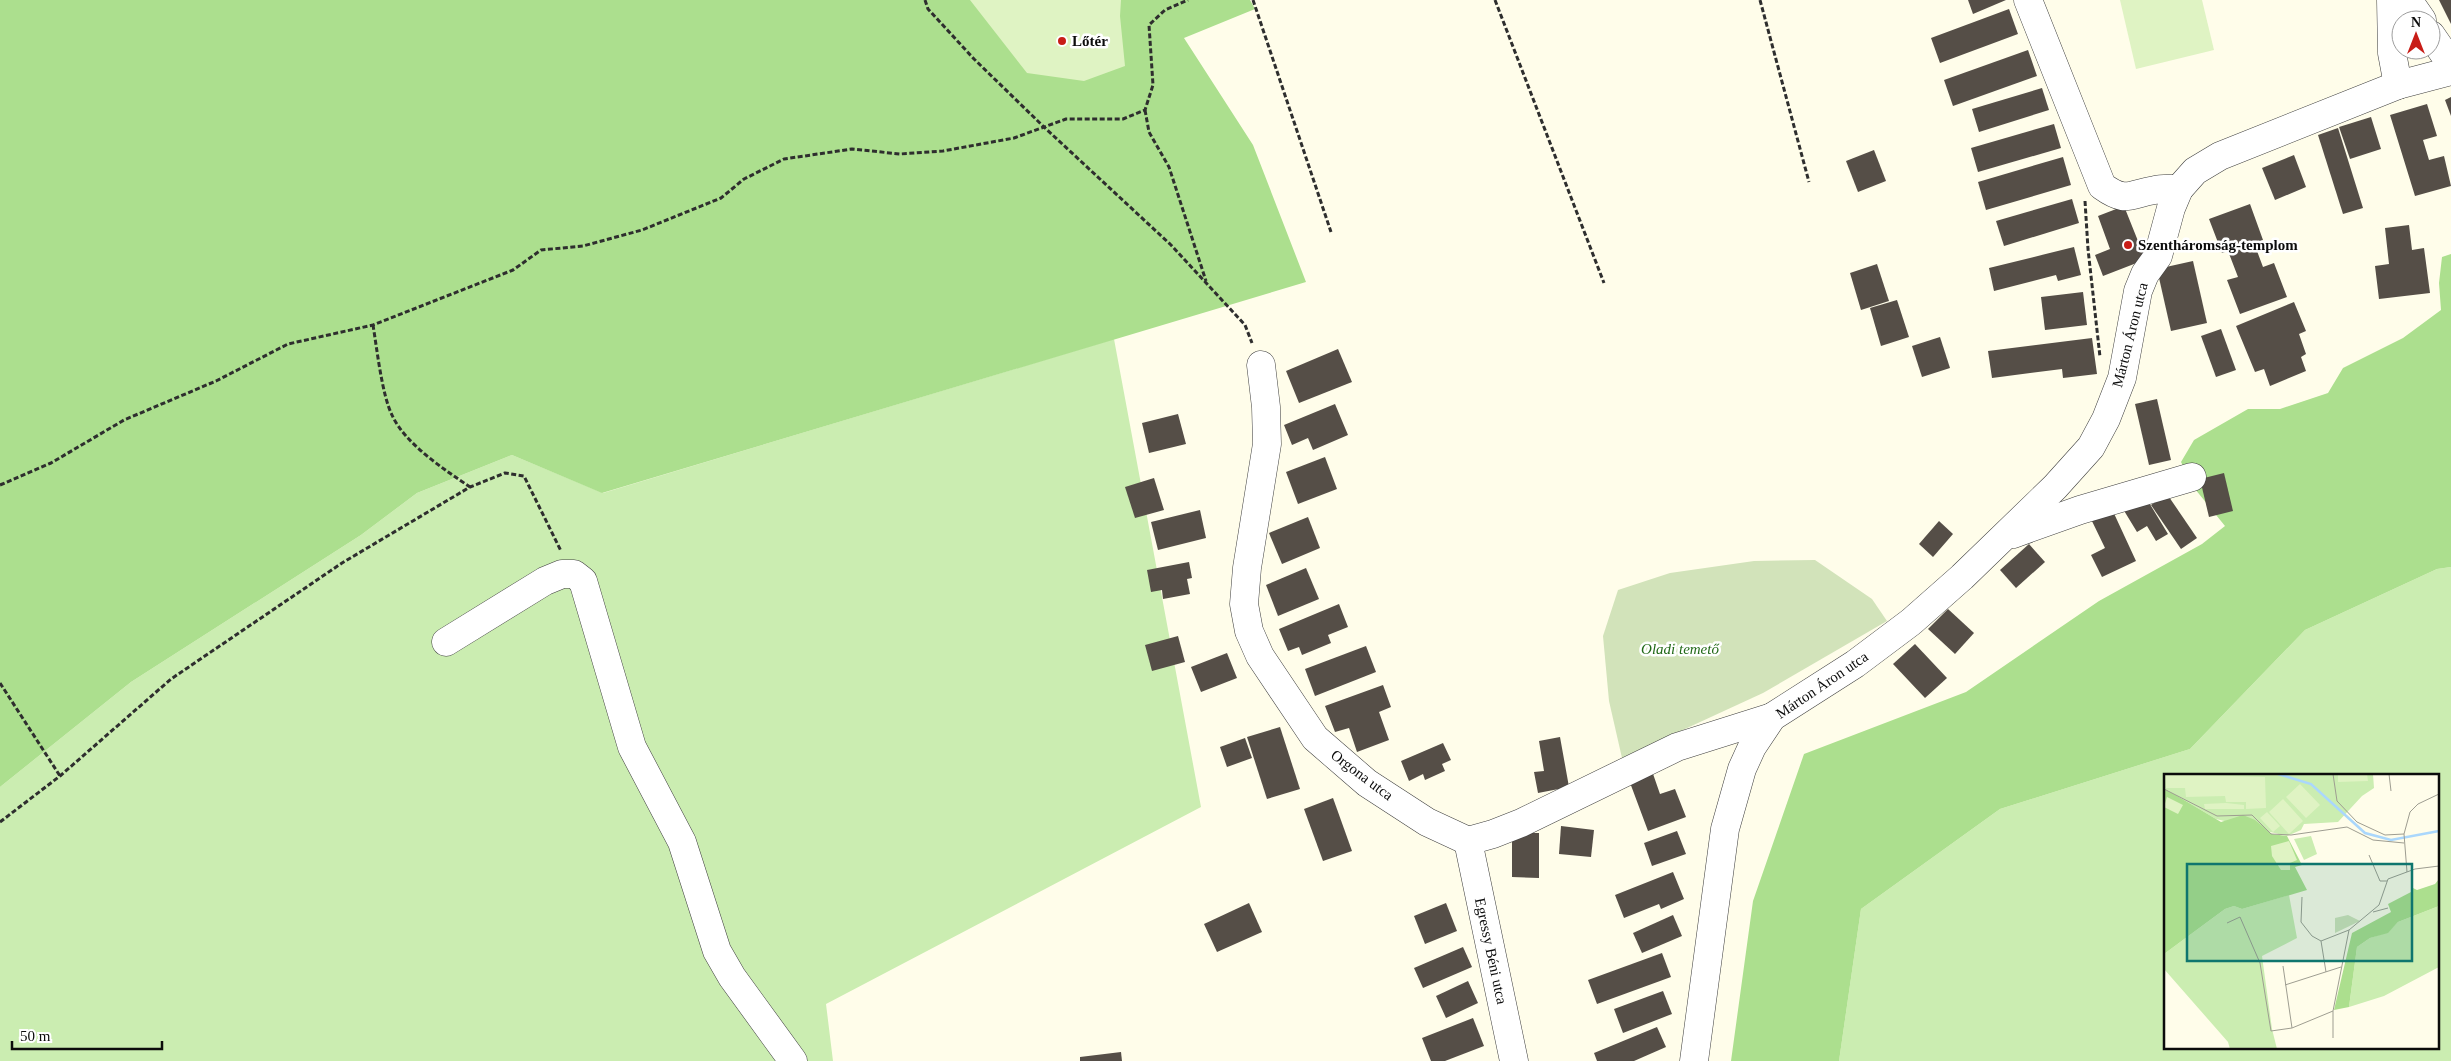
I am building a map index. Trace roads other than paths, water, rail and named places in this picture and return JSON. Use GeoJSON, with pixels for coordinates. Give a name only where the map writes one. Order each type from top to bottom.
{"type":"FeatureCollection","features":[{"type":"Feature","properties":{"kind":"street"},"geometry":{"type":"LineString","coordinates":[[2028,0],[2102,186],[2113,194],[2127,198],[2157,189],[2179,189]]}},
{"type":"Feature","properties":{"kind":"street"},"geometry":{"type":"LineString","coordinates":[[2391,0],[2392,53],[2398,84]]}},
{"type":"Feature","properties":{"kind":"street"},"geometry":{"type":"LineString","coordinates":[[2441,50],[2451,64]]}},
{"type":"Feature","properties":{"kind":"street","name":"Márton Áron utca"},"geometry":{"type":"LineString","coordinates":[[1694,1061],[1725,829],[1742,769],[1752,747],[1772,717],[1855,664],[1911,622],[2004,537],[2055,487],[2091,447],[2106,419],[2122,378],[2138,291],[2145,274],[2158,256],[2171,208],[2179,189],[2195,171],[2220,156],[2398,84],[2451,71]]}},
{"type":"Feature","properties":{"kind":"street","name":"Orgona utca"},"geometry":{"type":"LineString","coordinates":[[1260,365],[1266,407],[1267,444],[1244,604],[1249,631],[1260,656],[1315,738],[1367,783],[1427,822],[1468,841]]}},
{"type":"Feature","properties":{"kind":"street","name":"Márton Áron utca"},"geometry":{"type":"LineString","coordinates":[[2004,537],[2080,510],[2192,477]]}},
{"type":"Feature","properties":{"kind":"street"},"geometry":{"type":"LineString","coordinates":[[446,642],[545,581],[562,574],[574,574],[583,581],[632,747],[682,842],[717,951],[732,978],[794,1061]]}},
{"type":"Feature","properties":{"kind":"street"},"geometry":{"type":"LineString","coordinates":[[1468,841],[1521,823],[1676,747],[1772,717]]}},
{"type":"Feature","properties":{"kind":"street","name":"Egressy Béni utca"},"geometry":{"type":"LineString","coordinates":[[1468,841],[1514,1061]]}},
{"type":"Feature","properties":{"kind":"place","name":"Lőtér"},"geometry":{"type":"Point","coordinates":[1062,41]}},
{"type":"Feature","properties":{"kind":"place","name":"Szentháromság-templom"},"geometry":{"type":"Point","coordinates":[2128,245]}},
{"type":"Feature","properties":{"kind":"park label","name":"Oladi temető"},"geometry":{"type":"Point","coordinates":[1680,649]}}]}
